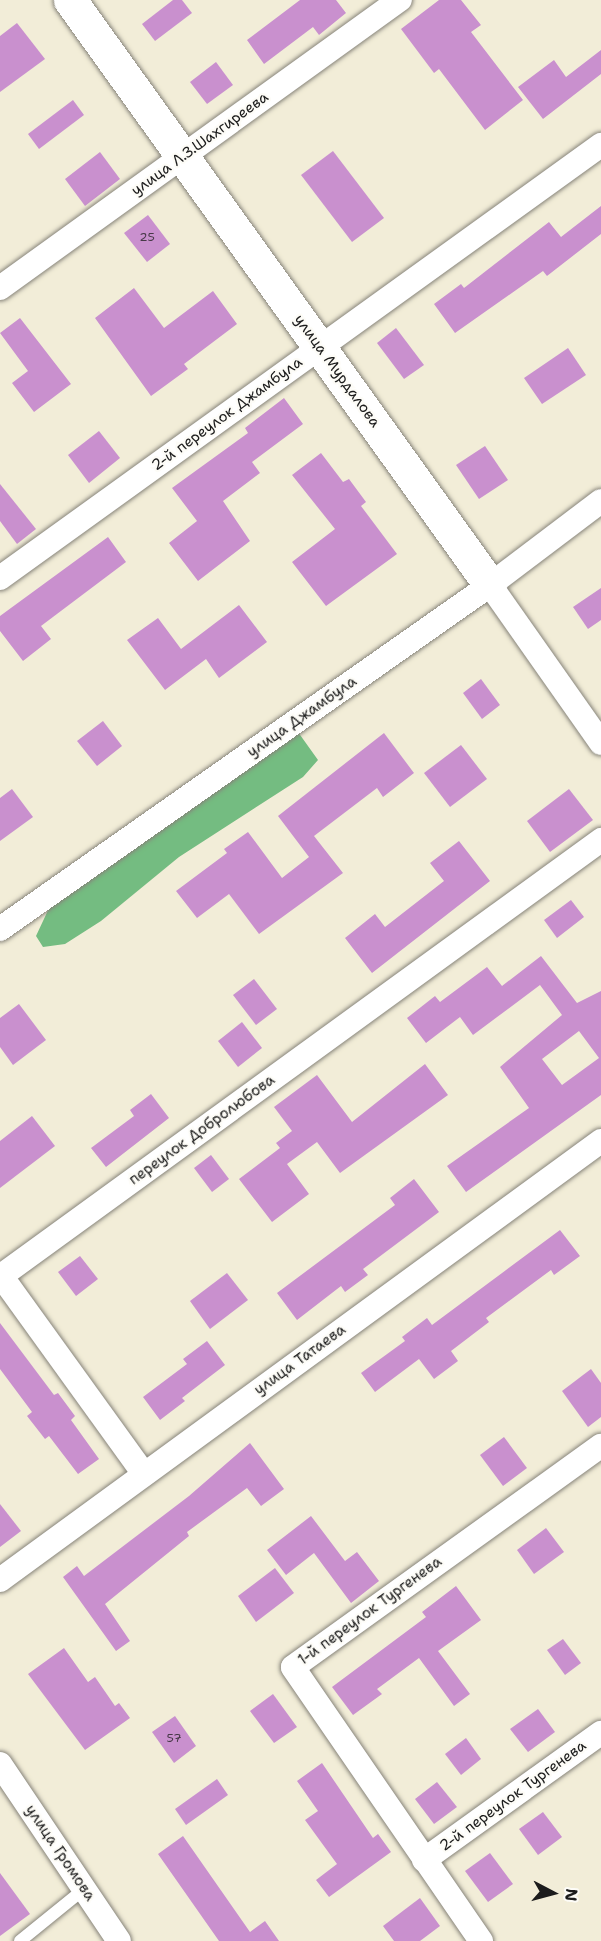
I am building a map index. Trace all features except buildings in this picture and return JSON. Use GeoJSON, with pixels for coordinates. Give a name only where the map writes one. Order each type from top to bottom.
{"type":"FeatureCollection","features":[{"type":"Feature","properties":{"kind":"street","name":"улица Мурдалова"},"geometry":{"type":"LineString","coordinates":[[70,0],[321,348],[601,743]]}},
{"type":"Feature","properties":{"kind":"street","name":"улица Л.З.Шахгиреева"},"geometry":{"type":"LineString","coordinates":[[0,288],[400,0]]}},
{"type":"Feature","properties":{"kind":"street","name":"2-й переулок Джамбула"},"geometry":{"type":"LineString","coordinates":[[0,578],[601,145]]}},
{"type":"Feature","properties":{"kind":"street","name":"улица Джамбула"},"geometry":{"type":"LineString","coordinates":[[0,929],[490,585],[601,501]]}},
{"type":"Feature","properties":{"kind":"street","name":"переулок Добролюбова"},"geometry":{"type":"LineString","coordinates":[[144,1474],[0,1276],[601,840]]}},
{"type":"Feature","properties":{"kind":"street","name":"улица Татаева"},"geometry":{"type":"LineString","coordinates":[[0,1580],[601,1141]]}},
{"type":"Feature","properties":{"kind":"street","name":"1-й переулок Тургенева"},"geometry":{"type":"LineString","coordinates":[[481,1941],[293,1667],[601,1446]]}},
{"type":"Feature","properties":{"kind":"street","name":"2-й переулок Тургенева"},"geometry":{"type":"LineString","coordinates":[[424,1860],[601,1733]]}},
{"type":"Feature","properties":{"kind":"street","name":"улица Громова"},"geometry":{"type":"LineString","coordinates":[[0,1764],[119,1941]]}},
{"type":"Feature","properties":{"kind":"lane"},"geometry":{"type":"LineString","coordinates":[[20,1941],[84,1889]]}},
{"type":"Feature","properties":{"kind":"green space"},"geometry":{"type":"Polygon","coordinates":[[[298,732],[318,760],[303,777],[179,857],[101,921],[65,944],[43,947],[36,936],[50,906],[298,732]]]}}]}
